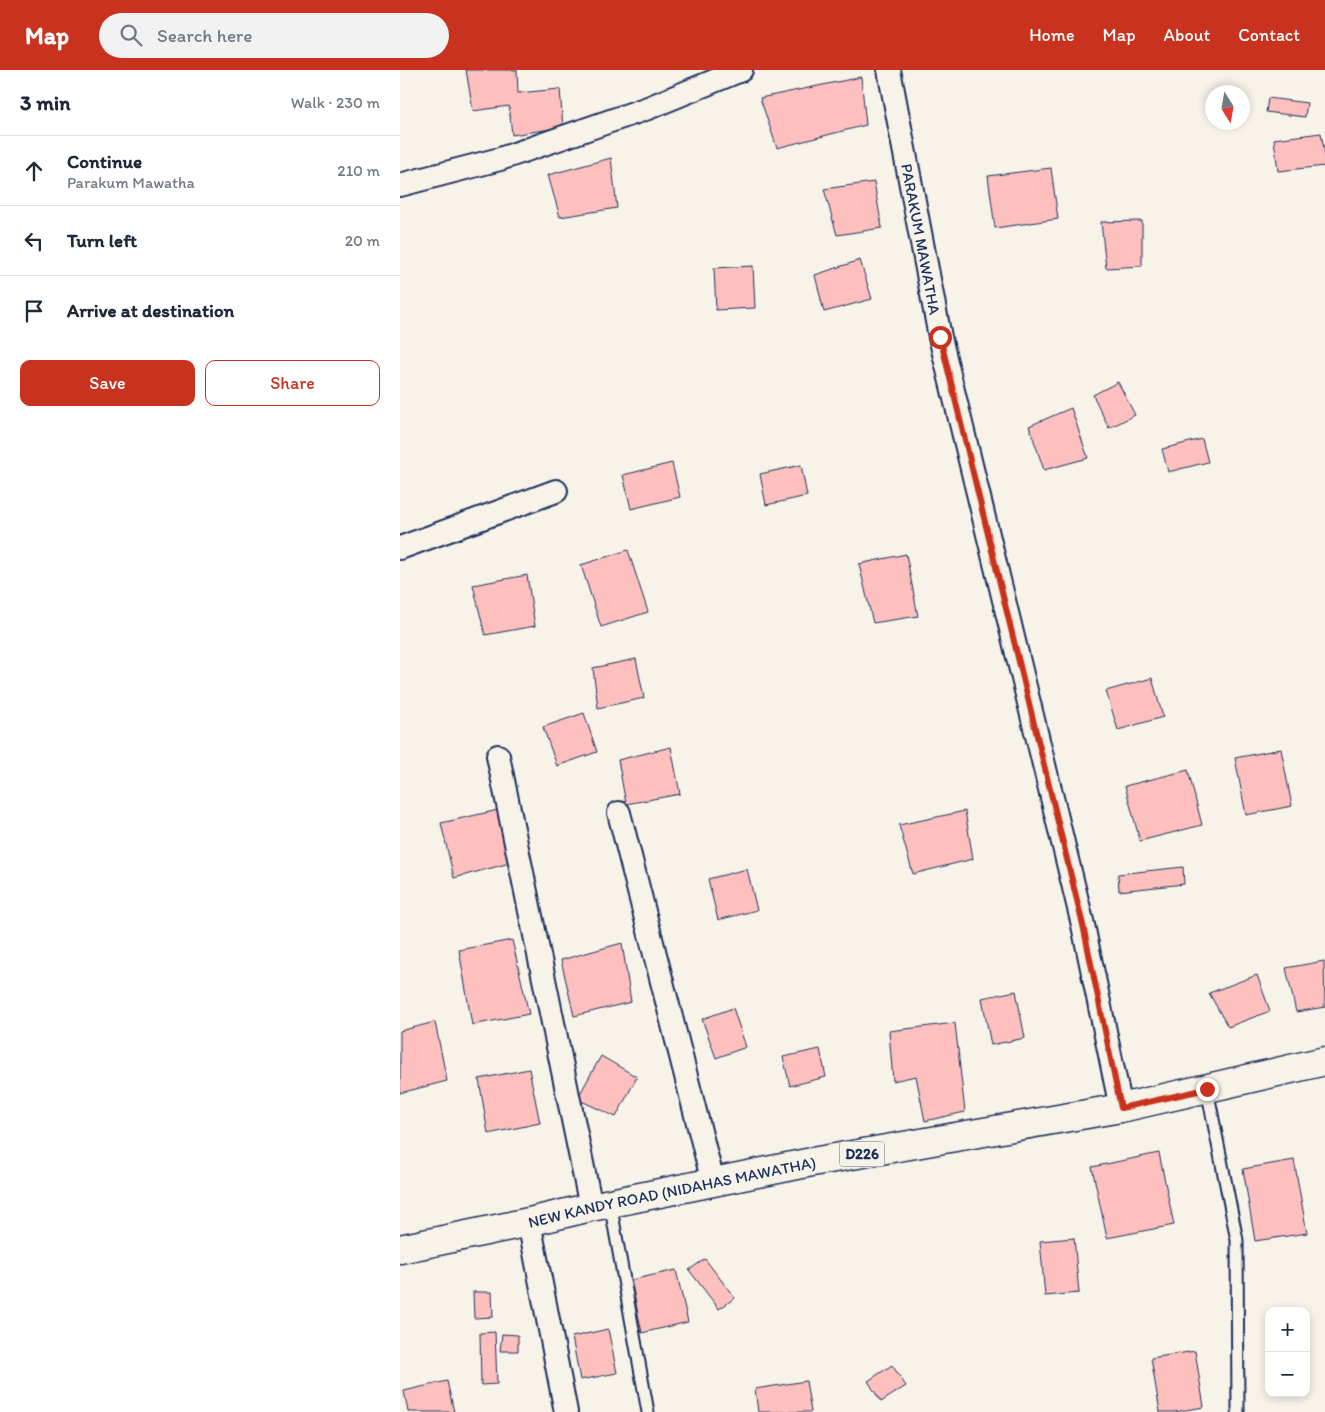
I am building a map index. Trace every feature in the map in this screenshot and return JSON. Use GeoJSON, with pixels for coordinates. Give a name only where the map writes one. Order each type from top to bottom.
{"type":"FeatureCollection","features":[{"type":"Feature","properties":{"kind":"main road","name":"NEW KANDY ROAD (NIDAHAS MAWATHA)"},"geometry":{"type":"LineString","coordinates":[[400,1249],[712,1182],[1121,1108],[1325,1062]]}},
{"type":"Feature","properties":{"kind":"street"},"geometry":{"type":"LineString","coordinates":[[400,185],[500,159],[648,108],[741,70]]}},
{"type":"Feature","properties":{"kind":"street","name":"PARAKUM MAWATHA"},"geometry":{"type":"LineString","coordinates":[[889,70],[940,337],[1083,925],[1121,1108]]}},
{"type":"Feature","properties":{"kind":"street"},"geometry":{"type":"LineString","coordinates":[[400,548],[556,491]]}},
{"type":"Feature","properties":{"kind":"street"},"geometry":{"type":"LineString","coordinates":[[498,756],[601,1205]]}},
{"type":"Feature","properties":{"kind":"street"},"geometry":{"type":"LineString","coordinates":[[620,813],[712,1182]]}},
{"type":"Feature","properties":{"kind":"street"},"geometry":{"type":"LineString","coordinates":[[530,1222],[566,1412]]}},
{"type":"Feature","properties":{"kind":"lane"},"geometry":{"type":"LineString","coordinates":[[1207,1089],[1238,1240],[1238,1412]]}},
{"type":"Feature","properties":{"kind":"lane"},"geometry":{"type":"LineString","coordinates":[[601,1205],[648,1412]]}},
{"type":"Feature","properties":{"kind":"building"},"geometry":{"type":"Polygon","coordinates":[[[466,70],[517,70],[518,93],[560,89],[563,127],[512,135],[509,106],[473,111],[466,70]]]}},
{"type":"Feature","properties":{"kind":"building"},"geometry":{"type":"Polygon","coordinates":[[[861,77],[866,125],[777,148],[760,98],[861,77]]]}},
{"type":"Feature","properties":{"kind":"building"},"geometry":{"type":"Polygon","coordinates":[[[1268,98],[1307,103],[1305,117],[1266,112],[1268,98]]]}},
{"type":"Feature","properties":{"kind":"building"},"geometry":{"type":"Polygon","coordinates":[[[1321,133],[1325,166],[1278,171],[1274,139],[1321,133]]]}},
{"type":"Feature","properties":{"kind":"building"},"geometry":{"type":"Polygon","coordinates":[[[611,158],[617,208],[560,217],[548,175],[611,158]]]}},
{"type":"Feature","properties":{"kind":"building"},"geometry":{"type":"Polygon","coordinates":[[[1051,168],[1058,219],[995,228],[988,176],[1051,168]]]}},
{"type":"Feature","properties":{"kind":"building"},"geometry":{"type":"Polygon","coordinates":[[[874,182],[882,228],[837,235],[824,189],[874,182]]]}},
{"type":"Feature","properties":{"kind":"building"},"geometry":{"type":"Polygon","coordinates":[[[1142,221],[1142,266],[1106,268],[1101,222],[1142,221]]]}},
{"type":"Feature","properties":{"kind":"building"},"geometry":{"type":"Polygon","coordinates":[[[860,260],[872,299],[824,312],[815,275],[860,260]]]}},
{"type":"Feature","properties":{"kind":"building"},"geometry":{"type":"Polygon","coordinates":[[[753,266],[755,308],[716,310],[714,268],[753,266]]]}},
{"type":"Feature","properties":{"kind":"building"},"geometry":{"type":"Polygon","coordinates":[[[1118,382],[1135,415],[1109,428],[1093,395],[1118,382]]]}},
{"type":"Feature","properties":{"kind":"building"},"geometry":{"type":"Polygon","coordinates":[[[1071,408],[1088,458],[1044,470],[1029,426],[1071,408]]]}},
{"type":"Feature","properties":{"kind":"building"},"geometry":{"type":"Polygon","coordinates":[[[1202,439],[1208,462],[1168,472],[1162,449],[1202,439]]]}},
{"type":"Feature","properties":{"kind":"building"},"geometry":{"type":"Polygon","coordinates":[[[672,463],[680,497],[631,509],[623,475],[672,463]]]}},
{"type":"Feature","properties":{"kind":"building"},"geometry":{"type":"Polygon","coordinates":[[[801,465],[807,496],[766,505],[760,474],[801,465]]]}},
{"type":"Feature","properties":{"kind":"building"},"geometry":{"type":"Polygon","coordinates":[[[628,550],[648,612],[601,627],[581,565],[628,550]]]}},
{"type":"Feature","properties":{"kind":"building"},"geometry":{"type":"Polygon","coordinates":[[[906,554],[918,616],[873,623],[859,564],[906,554]]]}},
{"type":"Feature","properties":{"kind":"building"},"geometry":{"type":"Polygon","coordinates":[[[527,575],[535,626],[485,635],[473,585],[527,575]]]}},
{"type":"Feature","properties":{"kind":"building"},"geometry":{"type":"Polygon","coordinates":[[[636,659],[644,698],[598,708],[593,668],[636,659]]]}},
{"type":"Feature","properties":{"kind":"building"},"geometry":{"type":"Polygon","coordinates":[[[1152,678],[1163,717],[1118,730],[1106,691],[1152,678]]]}},
{"type":"Feature","properties":{"kind":"building"},"geometry":{"type":"Polygon","coordinates":[[[584,713],[597,752],[557,766],[543,727],[584,713]]]}},
{"type":"Feature","properties":{"kind":"building"},"geometry":{"type":"Polygon","coordinates":[[[671,747],[680,794],[626,804],[618,760],[671,747]]]}},
{"type":"Feature","properties":{"kind":"building"},"geometry":{"type":"Polygon","coordinates":[[[1281,749],[1292,806],[1246,815],[1235,758],[1281,749]]]}},
{"type":"Feature","properties":{"kind":"building"},"geometry":{"type":"Polygon","coordinates":[[[1188,770],[1202,825],[1140,841],[1125,786],[1188,770]]]}},
{"type":"Feature","properties":{"kind":"building"},"geometry":{"type":"Polygon","coordinates":[[[498,810],[510,863],[454,878],[441,823],[498,810]]]}},
{"type":"Feature","properties":{"kind":"building"},"geometry":{"type":"Polygon","coordinates":[[[965,811],[973,859],[913,874],[899,825],[965,811]]]}},
{"type":"Feature","properties":{"kind":"building"},"geometry":{"type":"Polygon","coordinates":[[[1183,867],[1184,884],[1119,891],[1118,874],[1183,867]]]}},
{"type":"Feature","properties":{"kind":"building"},"geometry":{"type":"Polygon","coordinates":[[[747,869],[757,910],[718,920],[708,879],[747,869]]]}},
{"type":"Feature","properties":{"kind":"building"},"geometry":{"type":"Polygon","coordinates":[[[512,940],[529,1014],[472,1025],[459,950],[512,940]]]}},
{"type":"Feature","properties":{"kind":"building"},"geometry":{"type":"Polygon","coordinates":[[[622,943],[631,1002],[574,1016],[561,960],[622,943]]]}},
{"type":"Feature","properties":{"kind":"building"},"geometry":{"type":"Polygon","coordinates":[[[1324,961],[1325,1007],[1296,1012],[1286,968],[1324,961]]]}},
{"type":"Feature","properties":{"kind":"building"},"geometry":{"type":"Polygon","coordinates":[[[1257,975],[1270,1011],[1228,1027],[1209,993],[1257,975]]]}},
{"type":"Feature","properties":{"kind":"building"},"geometry":{"type":"Polygon","coordinates":[[[1016,991],[1025,1038],[991,1045],[982,998],[1016,991]]]}},
{"type":"Feature","properties":{"kind":"building"},"geometry":{"type":"Polygon","coordinates":[[[733,1008],[746,1047],[716,1058],[702,1019],[733,1008]]]}},
{"type":"Feature","properties":{"kind":"building"},"geometry":{"type":"Polygon","coordinates":[[[435,1022],[447,1081],[400,1093],[400,1031],[435,1022]]]}},
{"type":"Feature","properties":{"kind":"building"},"geometry":{"type":"Polygon","coordinates":[[[955,1023],[965,1112],[925,1121],[916,1076],[893,1081],[889,1031],[955,1023]]]}},
{"type":"Feature","properties":{"kind":"building"},"geometry":{"type":"Polygon","coordinates":[[[820,1049],[826,1077],[790,1086],[783,1057],[820,1049]]]}},
{"type":"Feature","properties":{"kind":"building"},"geometry":{"type":"Polygon","coordinates":[[[601,1056],[637,1077],[616,1117],[577,1099],[601,1056]]]}},
{"type":"Feature","properties":{"kind":"building"},"geometry":{"type":"Polygon","coordinates":[[[529,1069],[540,1123],[488,1134],[479,1079],[529,1069]]]}},
{"type":"Feature","properties":{"kind":"building"},"geometry":{"type":"Polygon","coordinates":[[[1159,1153],[1174,1225],[1107,1238],[1092,1167],[1159,1153]]]}},
{"type":"Feature","properties":{"kind":"building"},"geometry":{"type":"Polygon","coordinates":[[[1294,1160],[1307,1233],[1255,1241],[1243,1169],[1294,1160]]]}},
{"type":"Feature","properties":{"kind":"building"},"geometry":{"type":"Polygon","coordinates":[[[1074,1238],[1079,1293],[1045,1296],[1040,1241],[1074,1238]]]}},
{"type":"Feature","properties":{"kind":"building"},"geometry":{"type":"Polygon","coordinates":[[[705,1259],[735,1298],[719,1309],[689,1270],[705,1259]]]}},
{"type":"Feature","properties":{"kind":"building"},"geometry":{"type":"Polygon","coordinates":[[[676,1270],[688,1322],[642,1333],[631,1280],[676,1270]]]}},
{"type":"Feature","properties":{"kind":"building"},"geometry":{"type":"Polygon","coordinates":[[[473,1292],[492,1292],[493,1317],[474,1318],[473,1292]]]}},
{"type":"Feature","properties":{"kind":"building"},"geometry":{"type":"Polygon","coordinates":[[[608,1329],[617,1373],[580,1380],[572,1337],[608,1329]]]}},
{"type":"Feature","properties":{"kind":"building"},"geometry":{"type":"Polygon","coordinates":[[[495,1332],[497,1384],[481,1385],[480,1333],[495,1332]]]}},
{"type":"Feature","properties":{"kind":"building"},"geometry":{"type":"Polygon","coordinates":[[[502,1334],[518,1335],[518,1351],[500,1351],[502,1334]]]}},
{"type":"Feature","properties":{"kind":"building"},"geometry":{"type":"Polygon","coordinates":[[[1195,1351],[1204,1407],[1174,1412],[1160,1412],[1151,1358],[1195,1351]]]}},
{"type":"Feature","properties":{"kind":"building"},"geometry":{"type":"Polygon","coordinates":[[[892,1365],[906,1386],[881,1402],[868,1381],[892,1365]]]}},
{"type":"Feature","properties":{"kind":"building"},"geometry":{"type":"Polygon","coordinates":[[[447,1381],[454,1412],[408,1412],[404,1391],[447,1381]]]}},
{"type":"Feature","properties":{"kind":"building"},"geometry":{"type":"Polygon","coordinates":[[[806,1381],[811,1412],[758,1412],[755,1389],[806,1381]]]}},
{"type":"Feature","properties":{"kind":"route"},"geometry":{"type":"LineString","coordinates":[[940,337],[1083,925],[1121,1108],[1207,1089]]}}]}
